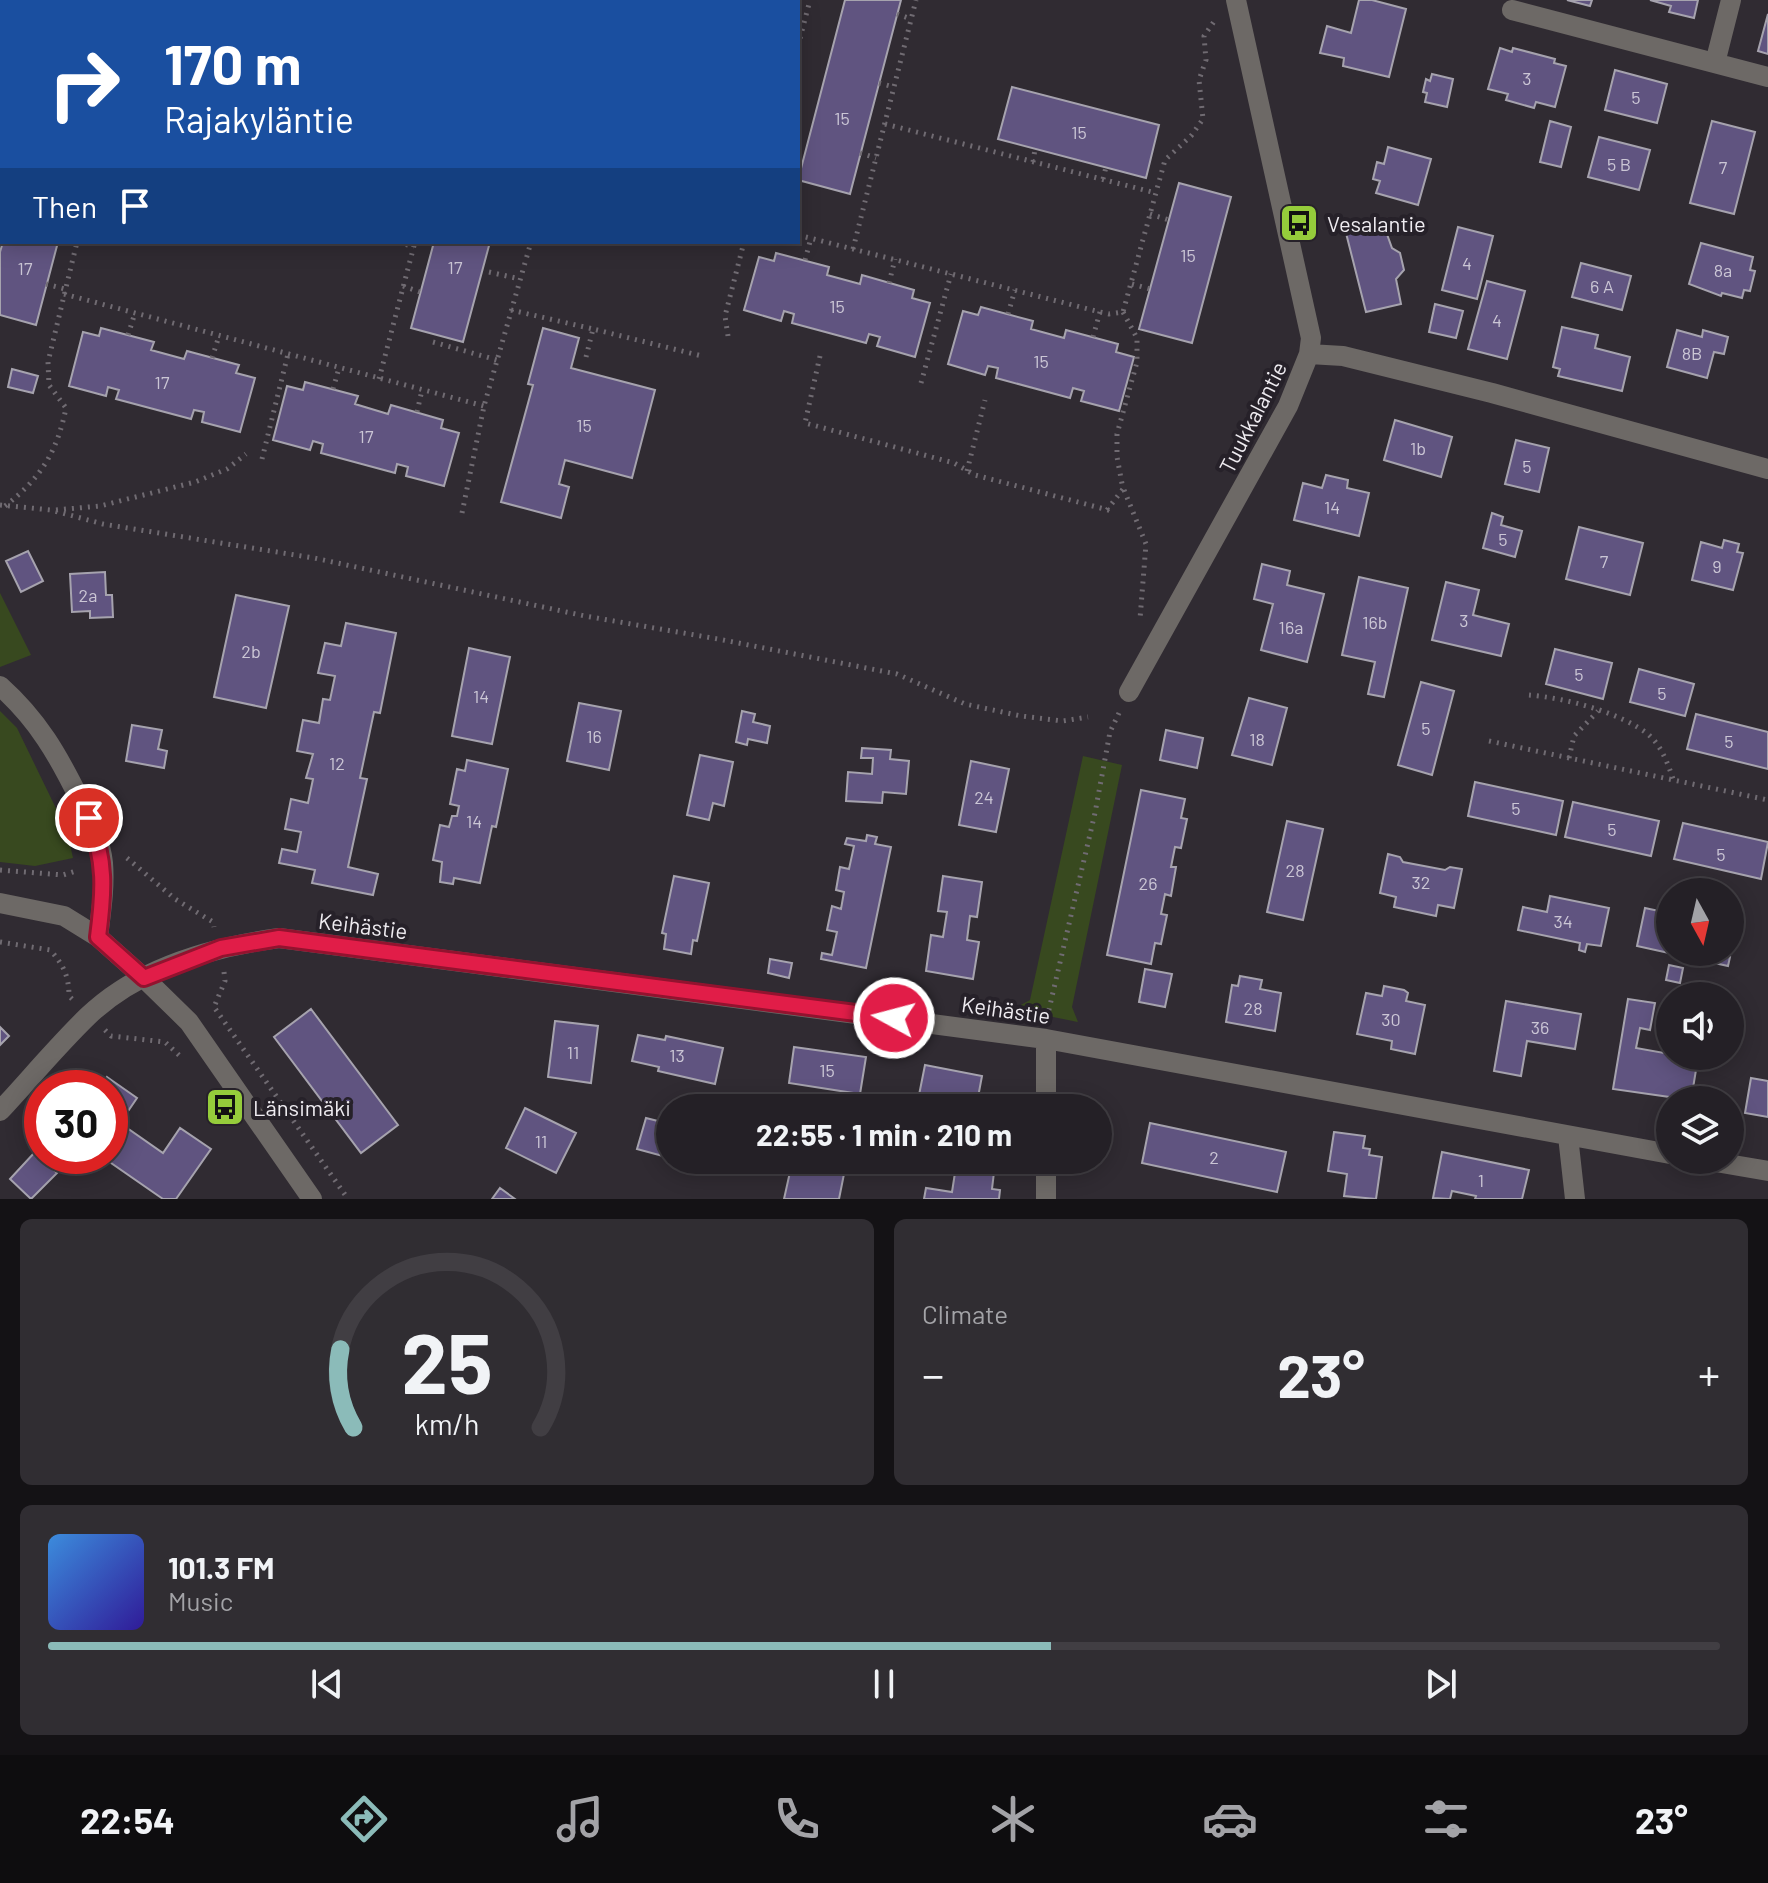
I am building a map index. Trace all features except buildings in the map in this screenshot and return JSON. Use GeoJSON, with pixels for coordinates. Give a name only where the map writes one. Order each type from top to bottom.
{"type":"FeatureCollection","features":[{"type":"Feature","properties":{"kind":"street","name":"Tuukkalantie"},"geometry":{"type":"LineString","coordinates":[[1129,692],[1288,406],[1309,354],[1311,338],[1236,0]]}},
{"type":"Feature","properties":{"kind":"street"},"geometry":{"type":"LineString","coordinates":[[1715,63],[1731,0]]}},
{"type":"Feature","properties":{"kind":"street"},"geometry":{"type":"LineString","coordinates":[[1512,10],[1768,77]]}},
{"type":"Feature","properties":{"kind":"street"},"geometry":{"type":"LineString","coordinates":[[1309,354],[1343,356],[1492,393],[1768,469]]}},
{"type":"Feature","properties":{"kind":"street"},"geometry":{"type":"LineString","coordinates":[[0,686],[22,706],[57,752],[89,818],[103,862],[98,937]]}},
{"type":"Feature","properties":{"kind":"street"},"geometry":{"type":"LineString","coordinates":[[0,903],[64,916],[98,937],[144,978],[189,1022],[312,1199]]}},
{"type":"Feature","properties":{"kind":"street","name":"Keihästie"},"geometry":{"type":"LineString","coordinates":[[0,1111],[90,1015],[111,997],[144,978],[221,948],[279,938],[1046,1039],[1656,1152]]}},
{"type":"Feature","properties":{"kind":"street"},"geometry":{"type":"LineString","coordinates":[[1046,1039],[1046,1094]]}},
{"type":"Feature","properties":{"kind":"street"},"geometry":{"type":"LineString","coordinates":[[1568,1136],[1575,1199]]}},
{"type":"Feature","properties":{"kind":"street"},"geometry":{"type":"LineString","coordinates":[[1744,1167],[1768,1171]]}},
{"type":"Feature","properties":{"kind":"street"},"geometry":{"type":"LineString","coordinates":[[1046,1174],[1046,1199]]}},
{"type":"Feature","properties":{"kind":"path"},"geometry":{"type":"LineString","coordinates":[[800,38],[810,0]]}},
{"type":"Feature","properties":{"kind":"path"},"geometry":{"type":"LineString","coordinates":[[853,249],[916,0]]}},
{"type":"Feature","properties":{"kind":"path"},"geometry":{"type":"LineString","coordinates":[[897,14],[912,19]]}},
{"type":"Feature","properties":{"kind":"path"},"geometry":{"type":"LineString","coordinates":[[1139,628],[1146,544],[1123,489],[1117,457],[1117,434],[1137,362],[1137,338],[1123,312],[1165,160],[1191,136],[1203,119],[1199,80],[1206,60],[1204,36],[1215,20]]}},
{"type":"Feature","properties":{"kind":"path"},"geometry":{"type":"LineString","coordinates":[[879,83],[894,87]]}},
{"type":"Feature","properties":{"kind":"path"},"geometry":{"type":"LineString","coordinates":[[885,124],[1156,193]]}},
{"type":"Feature","properties":{"kind":"path"},"geometry":{"type":"LineString","coordinates":[[1033,162],[1035,149]]}},
{"type":"Feature","properties":{"kind":"path"},"geometry":{"type":"LineString","coordinates":[[860,153],[876,158]]}},
{"type":"Feature","properties":{"kind":"path"},"geometry":{"type":"LineString","coordinates":[[1103,179],[1106,167]]}},
{"type":"Feature","properties":{"kind":"path"},"geometry":{"type":"LineString","coordinates":[[1150,214],[1169,220]]}},
{"type":"Feature","properties":{"kind":"path"},"geometry":{"type":"LineString","coordinates":[[800,235],[1100,312],[1123,312]]}},
{"type":"Feature","properties":{"kind":"path"},"geometry":{"type":"LineString","coordinates":[[805,260],[811,238]]}},
{"type":"Feature","properties":{"kind":"path"},"geometry":{"type":"LineString","coordinates":[[2,505],[37,478],[60,434],[66,408],[49,385],[48,362],[76,244]]}},
{"type":"Feature","properties":{"kind":"path"},"geometry":{"type":"LineString","coordinates":[[379,379],[414,244]]}},
{"type":"Feature","properties":{"kind":"path"},"geometry":{"type":"LineString","coordinates":[[462,513],[484,406],[530,244]]}},
{"type":"Feature","properties":{"kind":"path"},"geometry":{"type":"LineString","coordinates":[[728,336],[725,316],[743,244]]}},
{"type":"Feature","properties":{"kind":"path"},"geometry":{"type":"LineString","coordinates":[[889,283],[895,259]]}},
{"type":"Feature","properties":{"kind":"path"},"geometry":{"type":"LineString","coordinates":[[489,272],[520,279]]}},
{"type":"Feature","properties":{"kind":"path"},"geometry":{"type":"LineString","coordinates":[[921,383],[951,274]]}},
{"type":"Feature","properties":{"kind":"path"},"geometry":{"type":"LineString","coordinates":[[46,284],[135,313],[484,406]]}},
{"type":"Feature","properties":{"kind":"path"},"geometry":{"type":"LineString","coordinates":[[1132,284],[1150,289]]}},
{"type":"Feature","properties":{"kind":"path"},"geometry":{"type":"LineString","coordinates":[[403,286],[420,292]]}},
{"type":"Feature","properties":{"kind":"path"},"geometry":{"type":"LineString","coordinates":[[1008,314],[1015,290]]}},
{"type":"Feature","properties":{"kind":"path"},"geometry":{"type":"LineString","coordinates":[[511,310],[702,356]]}},
{"type":"Feature","properties":{"kind":"path"},"geometry":{"type":"LineString","coordinates":[[1093,337],[1100,312]]}},
{"type":"Feature","properties":{"kind":"path"},"geometry":{"type":"LineString","coordinates":[[128,335],[135,313]]}},
{"type":"Feature","properties":{"kind":"path"},"geometry":{"type":"LineString","coordinates":[[586,357],[593,329]]}},
{"type":"Feature","properties":{"kind":"path"},"geometry":{"type":"LineString","coordinates":[[212,358],[219,336]]}},
{"type":"Feature","properties":{"kind":"path"},"geometry":{"type":"LineString","coordinates":[[433,342],[497,360]]}},
{"type":"Feature","properties":{"kind":"path"},"geometry":{"type":"LineString","coordinates":[[262,459],[288,354]]}},
{"type":"Feature","properties":{"kind":"path"},"geometry":{"type":"LineString","coordinates":[[820,356],[805,423],[919,457],[954,463],[1010,487],[1080,506],[1110,511],[1123,489]]}},
{"type":"Feature","properties":{"kind":"path"},"geometry":{"type":"LineString","coordinates":[[333,389],[339,368]]}},
{"type":"Feature","properties":{"kind":"path"},"geometry":{"type":"LineString","coordinates":[[417,412],[422,390]]}},
{"type":"Feature","properties":{"kind":"path"},"geometry":{"type":"LineString","coordinates":[[967,471],[985,400]]}},
{"type":"Feature","properties":{"kind":"path"},"geometry":{"type":"LineString","coordinates":[[849,442],[851,435]]}},
{"type":"Feature","properties":{"kind":"path"},"geometry":{"type":"LineString","coordinates":[[51,510],[100,506],[195,482],[227,469],[246,454]]}},
{"type":"Feature","properties":{"kind":"path"},"geometry":{"type":"LineString","coordinates":[[2,505],[51,510],[103,524],[314,558],[585,616],[897,674],[965,704],[1021,716],[1063,721],[1088,717]]}},
{"type":"Feature","properties":{"kind":"path"},"geometry":{"type":"LineString","coordinates":[[1046,1039],[1047,1013],[1095,813],[1110,732],[1129,692]]}},
{"type":"Feature","properties":{"kind":"path"},"geometry":{"type":"LineString","coordinates":[[1529,695],[1546,696],[1627,722],[1650,736],[1665,756],[1674,780]]}},
{"type":"Feature","properties":{"kind":"path"},"geometry":{"type":"LineString","coordinates":[[1569,758],[1574,736],[1598,711]]}},
{"type":"Feature","properties":{"kind":"path"},"geometry":{"type":"LineString","coordinates":[[1489,741],[1768,800]]}},
{"type":"Feature","properties":{"kind":"path"},"geometry":{"type":"LineString","coordinates":[[0,870],[63,875],[130,857],[175,899],[213,922],[221,948],[225,981],[214,1007],[348,1199]]}},
{"type":"Feature","properties":{"kind":"green space"},"geometry":{"type":"Polygon","coordinates":[[[0,593],[31,655],[0,667],[0,593]]]}},
{"type":"Feature","properties":{"kind":"green space"},"geometry":{"type":"Polygon","coordinates":[[[0,711],[17,728],[67,831],[73,858],[35,866],[0,862],[0,711]]]}},
{"type":"Feature","properties":{"kind":"green space"},"geometry":{"type":"Polygon","coordinates":[[[1083,756],[1122,765],[1072,1007],[1078,1022],[1013,1009],[1030,1000],[1083,756]]]}},
{"type":"Feature","properties":{"kind":"place","name":"Vesalantie"},"geometry":{"type":"Point","coordinates":[1299,223]}},
{"type":"Feature","properties":{"kind":"place","name":"Länsimäki"},"geometry":{"type":"Point","coordinates":[225,1107]}},
{"type":"Feature","properties":{"kind":"route"},"geometry":{"type":"LineString","coordinates":[[89,818],[103,862],[98,937],[144,978],[221,948],[279,938],[894,1018]]}}]}
